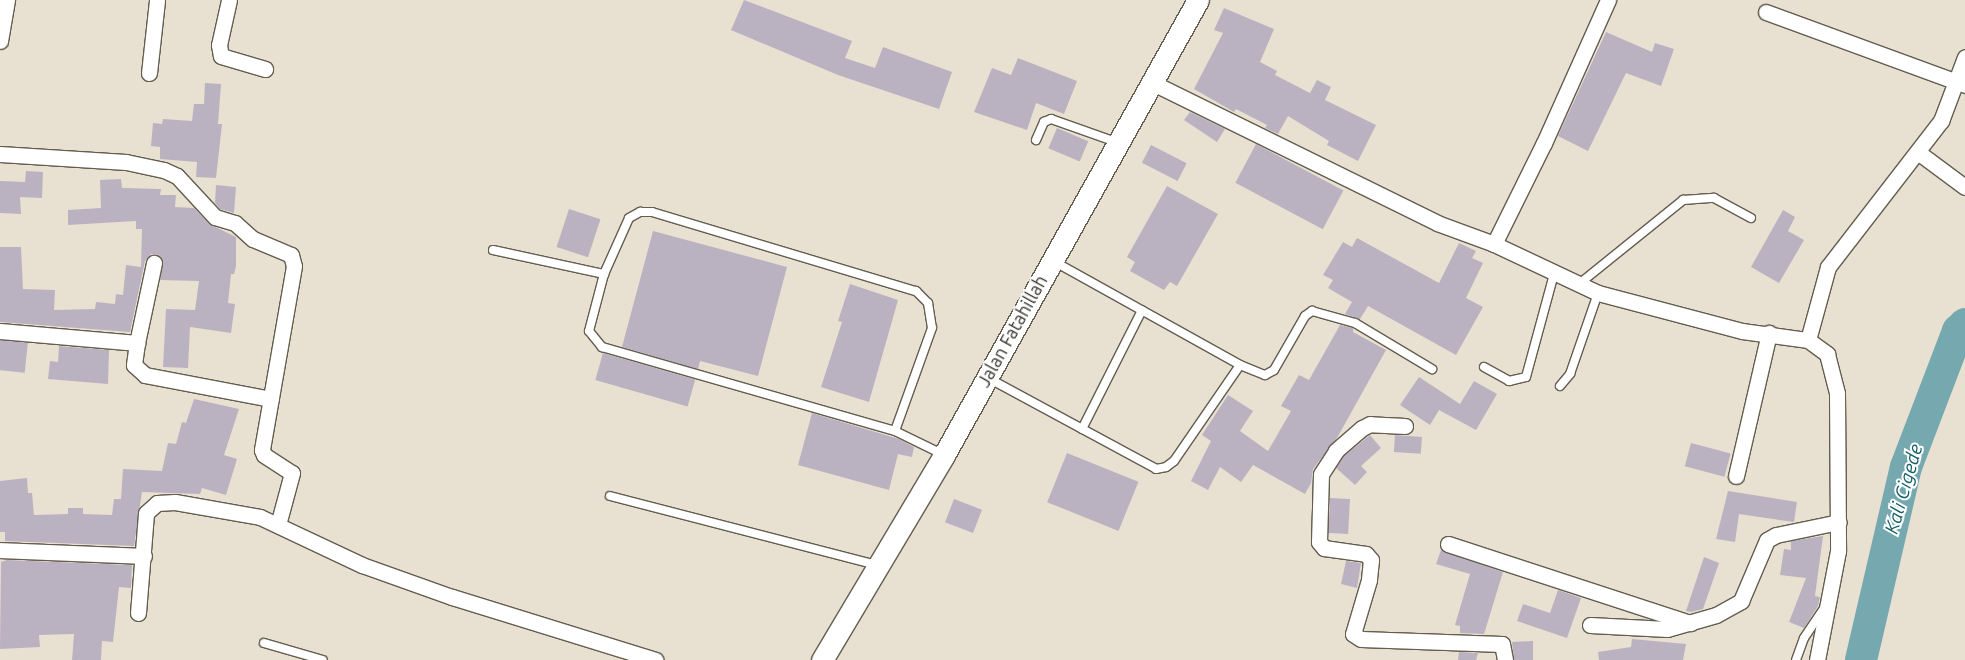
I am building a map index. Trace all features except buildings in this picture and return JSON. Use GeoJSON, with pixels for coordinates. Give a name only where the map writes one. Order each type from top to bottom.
{"type":"FeatureCollection","features":[{"type":"Feature","properties":{"kind":"street"},"geometry":{"type":"LineString","coordinates":[[0,40],[7,0]]}},
{"type":"Feature","properties":{"kind":"street"},"geometry":{"type":"LineString","coordinates":[[149,73],[157,0]]}},
{"type":"Feature","properties":{"kind":"street"},"geometry":{"type":"LineString","coordinates":[[229,0],[219,45],[222,56],[265,70]]}},
{"type":"Feature","properties":{"kind":"street","name":"Jalan Fatahillah"},"geometry":{"type":"LineString","coordinates":[[822,660],[880,566],[944,454],[1198,0]]}},
{"type":"Feature","properties":{"kind":"street"},"geometry":{"type":"LineString","coordinates":[[1494,244],[1544,143],[1608,0]]}},
{"type":"Feature","properties":{"kind":"street"},"geometry":{"type":"LineString","coordinates":[[1766,12],[1960,83]]}},
{"type":"Feature","properties":{"kind":"street"},"geometry":{"type":"LineString","coordinates":[[1808,340],[1828,267],[1919,153],[1941,121],[1960,83],[1965,57]]}},
{"type":"Feature","properties":{"kind":"street"},"geometry":{"type":"LineString","coordinates":[[1153,82],[1438,223],[1494,244],[1554,274],[1598,292],[1699,321],[1808,340],[1826,354],[1837,393],[1839,522],[1838,551],[1816,660]]}},
{"type":"Feature","properties":{"kind":"street"},"geometry":{"type":"LineString","coordinates":[[1919,153],[1965,186]]}},
{"type":"Feature","properties":{"kind":"street"},"geometry":{"type":"LineString","coordinates":[[0,154],[126,162],[164,170],[177,176],[215,217],[235,223],[252,238],[286,251],[294,266],[262,453],[289,469],[293,479],[278,525]]}},
{"type":"Feature","properties":{"kind":"street"},"geometry":{"type":"LineString","coordinates":[[1945,170],[1965,175]]}},
{"type":"Feature","properties":{"kind":"street"},"geometry":{"type":"LineString","coordinates":[[154,263],[136,344],[134,364],[145,375],[271,399]]}},
{"type":"Feature","properties":{"kind":"street"},"geometry":{"type":"LineString","coordinates":[[0,332],[136,344]]}},
{"type":"Feature","properties":{"kind":"street"},"geometry":{"type":"LineString","coordinates":[[1736,476],[1769,333]]}},
{"type":"Feature","properties":{"kind":"street"},"geometry":{"type":"LineString","coordinates":[[1405,426],[1370,424],[1362,428],[1336,451],[1321,474],[1318,542],[1324,548],[1366,554],[1371,560],[1369,580],[1353,634],[1361,639],[1502,644],[1506,660]]}},
{"type":"Feature","properties":{"kind":"street"},"geometry":{"type":"LineString","coordinates":[[138,613],[146,513],[157,503],[190,504],[260,517],[362,565],[655,660]]}},
{"type":"Feature","properties":{"kind":"street"},"geometry":{"type":"LineString","coordinates":[[1590,625],[1667,629],[1692,624],[1732,608],[1741,601],[1767,540],[1776,534],[1839,522]]}},
{"type":"Feature","properties":{"kind":"street"},"geometry":{"type":"LineString","coordinates":[[1448,544],[1692,624]]}},
{"type":"Feature","properties":{"kind":"street"},"geometry":{"type":"LineString","coordinates":[[0,550],[144,556]]}},
{"type":"Feature","properties":{"kind":"lane"},"geometry":{"type":"LineString","coordinates":[[1036,140],[1044,122],[1051,118],[1118,143]]}},
{"type":"Feature","properties":{"kind":"lane"},"geometry":{"type":"LineString","coordinates":[[1579,284],[1683,200],[1714,198],[1751,218]]}},
{"type":"Feature","properties":{"kind":"lane"},"geometry":{"type":"LineString","coordinates":[[895,431],[932,328],[928,303],[916,291],[646,212],[629,218],[604,274],[590,331],[602,347],[895,431],[944,454]]}},
{"type":"Feature","properties":{"kind":"lane"},"geometry":{"type":"LineString","coordinates":[[493,250],[604,274]]}},
{"type":"Feature","properties":{"kind":"lane"},"geometry":{"type":"LineString","coordinates":[[1051,260],[1240,365],[1265,375],[1274,370],[1305,316],[1312,311],[1355,323],[1432,369]]}},
{"type":"Feature","properties":{"kind":"lane"},"geometry":{"type":"LineString","coordinates":[[1484,367],[1509,381],[1526,376],[1554,274]]}},
{"type":"Feature","properties":{"kind":"lane"},"geometry":{"type":"LineString","coordinates":[[1560,386],[1570,374],[1598,292]]}},
{"type":"Feature","properties":{"kind":"lane"},"geometry":{"type":"LineString","coordinates":[[1082,429],[1142,310]]}},
{"type":"Feature","properties":{"kind":"lane"},"geometry":{"type":"LineString","coordinates":[[986,377],[1156,469],[1166,467],[1174,461],[1240,365]]}},
{"type":"Feature","properties":{"kind":"lane"},"geometry":{"type":"LineString","coordinates":[[610,496],[880,566]]}},
{"type":"Feature","properties":{"kind":"lane"},"geometry":{"type":"LineString","coordinates":[[1796,660],[1804,638],[1827,604]]}},
{"type":"Feature","properties":{"kind":"lane"},"geometry":{"type":"LineString","coordinates":[[264,643],[323,660]]}},
{"type":"Feature","properties":{"kind":"waterway","name":"Kali Cigede"},"geometry":{"type":"LineString","coordinates":[[1861,660],[1906,467],[1958,331],[1965,324]]}}]}
